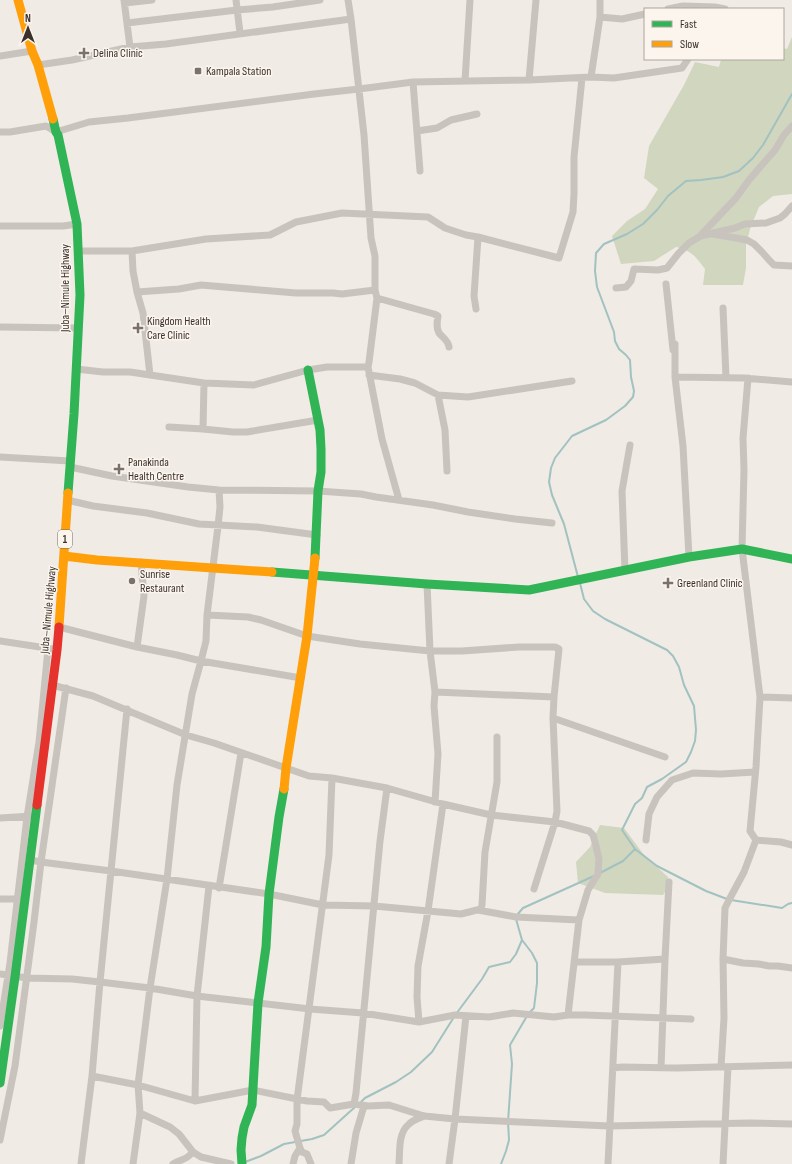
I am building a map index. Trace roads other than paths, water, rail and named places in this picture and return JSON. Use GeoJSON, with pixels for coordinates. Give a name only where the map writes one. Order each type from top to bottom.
{"type":"FeatureCollection","features":[{"type":"Feature","properties":{"kind":"street","name":"Juba–Nimule Highway"},"geometry":{"type":"LineString","coordinates":[[0,1083],[21,899],[30,860],[32,816],[52,685],[52,649],[59,627],[74,414],[80,296],[76,224],[58,135],[18,0]]}},
{"type":"Feature","properties":{"kind":"street"},"geometry":{"type":"LineString","coordinates":[[130,47],[125,2],[152,0]]}},
{"type":"Feature","properties":{"kind":"street"},"geometry":{"type":"LineString","coordinates":[[236,0],[240,33]]}},
{"type":"Feature","properties":{"kind":"street"},"geometry":{"type":"LineString","coordinates":[[127,23],[320,0]]}},
{"type":"Feature","properties":{"kind":"street"},"geometry":{"type":"LineString","coordinates":[[348,0],[364,135],[371,238],[375,256],[375,290],[377,298],[368,371],[382,439],[399,500]]}},
{"type":"Feature","properties":{"kind":"street"},"geometry":{"type":"LineString","coordinates":[[465,81],[470,0]]}},
{"type":"Feature","properties":{"kind":"street"},"geometry":{"type":"LineString","coordinates":[[529,80],[536,0]]}},
{"type":"Feature","properties":{"kind":"street"},"geometry":{"type":"LineString","coordinates":[[591,77],[600,17],[600,0]]}},
{"type":"Feature","properties":{"kind":"street"},"geometry":{"type":"LineString","coordinates":[[673,8],[683,6],[716,5]]}},
{"type":"Feature","properties":{"kind":"street"},"geometry":{"type":"LineString","coordinates":[[600,17],[622,19],[644,14]]}},
{"type":"Feature","properties":{"kind":"street"},"geometry":{"type":"LineString","coordinates":[[38,65],[72,60],[130,47],[166,44],[351,19]]}},
{"type":"Feature","properties":{"kind":"street"},"geometry":{"type":"LineString","coordinates":[[0,56],[32,51]]}},
{"type":"Feature","properties":{"kind":"street"},"geometry":{"type":"LineString","coordinates":[[0,132],[10,132],[46,126],[56,132],[89,122],[413,82],[529,80],[591,77],[614,78],[682,68],[687,60]]}},
{"type":"Feature","properties":{"kind":"street"},"geometry":{"type":"LineString","coordinates":[[78,251],[132,251],[206,239],[270,235],[296,222],[342,213],[428,217],[446,228],[466,235],[559,258],[573,212],[574,157],[582,78]]}},
{"type":"Feature","properties":{"kind":"street"},"geometry":{"type":"LineString","coordinates":[[413,82],[420,171]]}},
{"type":"Feature","properties":{"kind":"street"},"geometry":{"type":"LineString","coordinates":[[417,131],[437,128],[452,120],[476,114]]}},
{"type":"Feature","properties":{"kind":"street"},"geometry":{"type":"LineString","coordinates":[[616,288],[626,287],[632,281],[634,269],[658,270],[667,268],[684,249],[699,237],[736,198],[749,180],[775,150],[784,135],[792,126]]}},
{"type":"Feature","properties":{"kind":"street"},"geometry":{"type":"LineString","coordinates":[[699,237],[745,224],[766,222],[780,218],[792,206]]}},
{"type":"Feature","properties":{"kind":"street"},"geometry":{"type":"LineString","coordinates":[[0,226],[63,226],[76,224]]}},
{"type":"Feature","properties":{"kind":"street"},"geometry":{"type":"LineString","coordinates":[[710,233],[747,240],[754,244],[774,265],[792,266]]}},
{"type":"Feature","properties":{"kind":"street"},"geometry":{"type":"LineString","coordinates":[[476,309],[474,296],[478,237]]}},
{"type":"Feature","properties":{"kind":"street"},"geometry":{"type":"LineString","coordinates":[[132,251],[133,271],[143,313],[150,375]]}},
{"type":"Feature","properties":{"kind":"street"},"geometry":{"type":"LineString","coordinates":[[666,284],[683,446],[689,557]]}},
{"type":"Feature","properties":{"kind":"street"},"geometry":{"type":"LineString","coordinates":[[137,292],[178,289],[201,285],[296,293],[342,294],[375,290]]}},
{"type":"Feature","properties":{"kind":"street"},"geometry":{"type":"LineString","coordinates":[[377,298],[438,316],[437,326],[439,332],[448,341],[449,347]]}},
{"type":"Feature","properties":{"kind":"street"},"geometry":{"type":"LineString","coordinates":[[723,308],[726,377]]}},
{"type":"Feature","properties":{"kind":"street"},"geometry":{"type":"LineString","coordinates":[[0,328],[78,328]]}},
{"type":"Feature","properties":{"kind":"street"},"geometry":{"type":"LineString","coordinates":[[675,344],[675,378]]}},
{"type":"Feature","properties":{"kind":"street"},"geometry":{"type":"LineString","coordinates":[[76,369],[103,372],[130,372],[204,383],[254,386],[308,370],[327,368],[368,371],[415,383],[438,395],[468,397],[572,381]]}},
{"type":"Feature","properties":{"kind":"street"},"geometry":{"type":"LineString","coordinates":[[242,1164],[242,1138],[244,1127],[252,1105],[258,1003],[266,947],[269,894],[279,817],[284,792],[286,768],[307,636],[314,576],[318,491],[321,472],[321,449],[318,420],[308,370]]}},
{"type":"Feature","properties":{"kind":"street"},"geometry":{"type":"LineString","coordinates":[[675,378],[726,377],[792,382]]}},
{"type":"Feature","properties":{"kind":"street"},"geometry":{"type":"LineString","coordinates":[[748,378],[743,438],[744,470],[742,549],[760,697],[750,831],[756,840]]}},
{"type":"Feature","properties":{"kind":"street"},"geometry":{"type":"LineString","coordinates":[[203,429],[204,383]]}},
{"type":"Feature","properties":{"kind":"street"},"geometry":{"type":"LineString","coordinates":[[438,395],[444,430],[447,471]]}},
{"type":"Feature","properties":{"kind":"street"},"geometry":{"type":"LineString","coordinates":[[169,427],[247,432],[318,420]]}},
{"type":"Feature","properties":{"kind":"street"},"geometry":{"type":"LineString","coordinates":[[625,571],[622,491],[630,445]]}},
{"type":"Feature","properties":{"kind":"street"},"geometry":{"type":"LineString","coordinates":[[0,457],[70,464],[126,478],[188,487],[219,490],[318,491],[361,494],[515,519],[552,523]]}},
{"type":"Feature","properties":{"kind":"street"},"geometry":{"type":"LineString","coordinates":[[133,1164],[140,1113],[138,1085],[150,988],[167,879],[177,785],[192,694],[202,661],[206,641],[207,615],[220,507],[219,490]]}},
{"type":"Feature","properties":{"kind":"street"},"geometry":{"type":"LineString","coordinates":[[67,500],[93,506],[147,513],[199,524],[257,527],[317,535]]}},
{"type":"Feature","properties":{"kind":"street"},"geometry":{"type":"LineString","coordinates":[[64,556],[314,576],[529,590],[689,557],[742,549],[792,559]]}},
{"type":"Feature","properties":{"kind":"street"},"geometry":{"type":"LineString","coordinates":[[137,647],[144,596],[141,562]]}},
{"type":"Feature","properties":{"kind":"street"},"geometry":{"type":"LineString","coordinates":[[419,1022],[417,997],[418,966],[428,911],[439,803],[438,754],[434,706],[436,692],[430,650],[428,584]]}},
{"type":"Feature","properties":{"kind":"street"},"geometry":{"type":"LineString","coordinates":[[207,615],[248,617],[307,636],[360,644],[462,651],[519,647],[555,647],[559,649],[553,718],[557,810],[555,822],[534,889]]}},
{"type":"Feature","properties":{"kind":"street"},"geometry":{"type":"LineString","coordinates":[[59,627],[137,647],[202,661],[301,678]]}},
{"type":"Feature","properties":{"kind":"street"},"geometry":{"type":"LineString","coordinates":[[0,641],[52,649],[39,742],[32,816],[21,899],[0,899]]}},
{"type":"Feature","properties":{"kind":"street"},"geometry":{"type":"LineString","coordinates":[[52,685],[93,696],[186,735],[309,776],[332,778],[387,788],[439,803],[491,815],[555,822],[589,831],[593,835],[599,859],[598,874],[588,890],[579,920],[568,1015]]}},
{"type":"Feature","properties":{"kind":"street"},"geometry":{"type":"LineString","coordinates":[[0,1140],[15,1066],[41,862],[66,688]]}},
{"type":"Feature","properties":{"kind":"street"},"geometry":{"type":"LineString","coordinates":[[436,692],[554,697]]}},
{"type":"Feature","properties":{"kind":"street"},"geometry":{"type":"LineString","coordinates":[[760,697],[792,698]]}},
{"type":"Feature","properties":{"kind":"street"},"geometry":{"type":"LineString","coordinates":[[81,1164],[92,1076],[127,710]]}},
{"type":"Feature","properties":{"kind":"street"},"geometry":{"type":"LineString","coordinates":[[553,718],[665,757]]}},
{"type":"Feature","properties":{"kind":"street"},"geometry":{"type":"LineString","coordinates":[[478,910],[481,909],[482,904],[485,852],[497,782],[497,737]]}},
{"type":"Feature","properties":{"kind":"street"},"geometry":{"type":"LineString","coordinates":[[219,888],[241,753]]}},
{"type":"Feature","properties":{"kind":"street"},"geometry":{"type":"LineString","coordinates":[[646,840],[649,814],[657,797],[672,780],[693,773],[721,774],[755,772]]}},
{"type":"Feature","properties":{"kind":"street"},"geometry":{"type":"LineString","coordinates":[[311,1164],[307,1154],[302,1152],[300,1148],[295,1131],[297,1124],[297,1100],[323,905],[328,856],[332,778]]}},
{"type":"Feature","properties":{"kind":"street"},"geometry":{"type":"LineString","coordinates":[[354,1104],[380,841],[387,788]]}},
{"type":"Feature","properties":{"kind":"street"},"geometry":{"type":"LineString","coordinates":[[0,818],[32,816]]}},
{"type":"Feature","properties":{"kind":"street"},"geometry":{"type":"LineString","coordinates":[[756,840],[782,842],[792,845]]}},
{"type":"Feature","properties":{"kind":"street"},"geometry":{"type":"LineString","coordinates":[[723,1164],[725,1124],[723,959],[725,908],[744,872],[756,840]]}},
{"type":"Feature","properties":{"kind":"street"},"geometry":{"type":"LineString","coordinates":[[30,860],[269,894],[323,905],[374,906],[461,914],[478,910],[516,917],[579,920]]}},
{"type":"Feature","properties":{"kind":"street"},"geometry":{"type":"LineString","coordinates":[[661,1068],[664,959],[669,882]]}},
{"type":"Feature","properties":{"kind":"street"},"geometry":{"type":"LineString","coordinates":[[195,1101],[197,996],[209,886]]}},
{"type":"Feature","properties":{"kind":"street"},"geometry":{"type":"LineString","coordinates":[[574,962],[618,962],[664,959]]}},
{"type":"Feature","properties":{"kind":"street"},"geometry":{"type":"LineString","coordinates":[[723,959],[743,963],[792,968]]}},
{"type":"Feature","properties":{"kind":"street"},"geometry":{"type":"LineString","coordinates":[[608,1164],[618,962]]}},
{"type":"Feature","properties":{"kind":"street"},"geometry":{"type":"LineString","coordinates":[[0,974],[27,978],[72,979],[100,982],[150,988],[197,996],[310,1009],[363,1013],[419,1022],[455,1015],[489,1017],[513,1013],[554,1017],[568,1015],[691,1019]]}},
{"type":"Feature","properties":{"kind":"street"},"geometry":{"type":"LineString","coordinates":[[0,1026],[12,976]]}},
{"type":"Feature","properties":{"kind":"street"},"geometry":{"type":"LineString","coordinates":[[449,1164],[466,1016]]}},
{"type":"Feature","properties":{"kind":"street"},"geometry":{"type":"LineString","coordinates":[[3,1063],[15,1066]]}},
{"type":"Feature","properties":{"kind":"street"},"geometry":{"type":"LineString","coordinates":[[613,1068],[792,1065]]}},
{"type":"Feature","properties":{"kind":"street"},"geometry":{"type":"LineString","coordinates":[[698,1067],[725,1067]]}},
{"type":"Feature","properties":{"kind":"street"},"geometry":{"type":"LineString","coordinates":[[92,1076],[138,1085],[195,1101],[253,1090],[297,1100],[324,1102],[330,1108],[354,1104],[364,1106],[389,1105],[424,1116],[455,1119],[609,1126],[750,1123],[792,1124]]}},
{"type":"Feature","properties":{"kind":"street"},"geometry":{"type":"LineString","coordinates":[[351,1164],[356,1133],[364,1106]]}},
{"type":"Feature","properties":{"kind":"street"},"geometry":{"type":"LineString","coordinates":[[140,1113],[170,1126],[179,1134],[193,1152],[201,1157],[231,1164]]}},
{"type":"Feature","properties":{"kind":"street"},"geometry":{"type":"LineString","coordinates":[[399,1164],[400,1144],[403,1132],[408,1124],[424,1116]]}},
{"type":"Feature","properties":{"kind":"street"},"geometry":{"type":"LineString","coordinates":[[293,1164],[295,1156],[300,1148]]}},
{"type":"Feature","properties":{"kind":"street"},"geometry":{"type":"LineString","coordinates":[[173,1164],[184,1160],[193,1152]]}},
{"type":"Feature","properties":{"kind":"waterway"},"geometry":{"type":"LineString","coordinates":[[578,577],[564,524],[552,495],[549,482],[551,468],[555,458],[572,436],[606,420],[625,406],[633,397],[634,391],[630,360],[619,349],[615,341],[614,332],[597,287],[595,271],[596,253],[604,244],[627,234],[643,224],[668,196],[686,181],[723,177],[739,171],[753,158],[763,145],[792,94]]}},
{"type":"Feature","properties":{"kind":"waterway"},"geometry":{"type":"LineString","coordinates":[[580,583],[584,599],[593,611],[605,619],[667,650],[673,656],[679,667],[684,685],[694,706],[696,730],[695,741],[686,762],[662,779],[647,787],[642,798],[635,804],[622,830],[635,849],[657,866],[706,891],[727,899]]}},
{"type":"Feature","properties":{"kind":"waterway"},"geometry":{"type":"LineString","coordinates":[[600,873],[623,861],[635,849]]}},
{"type":"Feature","properties":{"kind":"waterway"},"geometry":{"type":"LineString","coordinates":[[517,915],[523,908],[594,876]]}},
{"type":"Feature","properties":{"kind":"waterway"},"geometry":{"type":"LineString","coordinates":[[731,900],[782,908],[792,903]]}},
{"type":"Feature","properties":{"kind":"waterway"},"geometry":{"type":"LineString","coordinates":[[516,919],[522,940],[532,953],[537,963],[537,983],[534,1008],[530,1012]]}},
{"type":"Feature","properties":{"kind":"waterway"},"geometry":{"type":"LineString","coordinates":[[456,1014],[489,967],[510,962],[516,954],[522,940]]}},
{"type":"Feature","properties":{"kind":"waterway"},"geometry":{"type":"LineString","coordinates":[[501,1164],[509,1140],[508,1122],[512,1064],[510,1045],[527,1016]]}},
{"type":"Feature","properties":{"kind":"waterway"},"geometry":{"type":"LineString","coordinates":[[360,1103],[365,1098],[396,1082],[411,1072],[432,1052],[454,1017]]}},
{"type":"Feature","properties":{"kind":"waterway"},"geometry":{"type":"LineString","coordinates":[[245,1162],[261,1156],[284,1144],[312,1139],[324,1135],[355,1107]]}},
{"type":"Feature","properties":{"kind":"place","name":"Delina Clinic"},"geometry":{"type":"Point","coordinates":[84,53]}},
{"type":"Feature","properties":{"kind":"place","name":"Kampala Station"},"geometry":{"type":"Point","coordinates":[198,71]}},
{"type":"Feature","properties":{"kind":"place","name":"Kingdom Health Care Clinic"},"geometry":{"type":"Point","coordinates":[138,328]}},
{"type":"Feature","properties":{"kind":"place","name":"Panakinda Health Centre"},"geometry":{"type":"Point","coordinates":[119,469]}},
{"type":"Feature","properties":{"kind":"place","name":"Sunrise Restaurant"},"geometry":{"type":"Point","coordinates":[132,581]}},
{"type":"Feature","properties":{"kind":"place","name":"Greenland Clinic"},"geometry":{"type":"Point","coordinates":[668,583]}}]}
